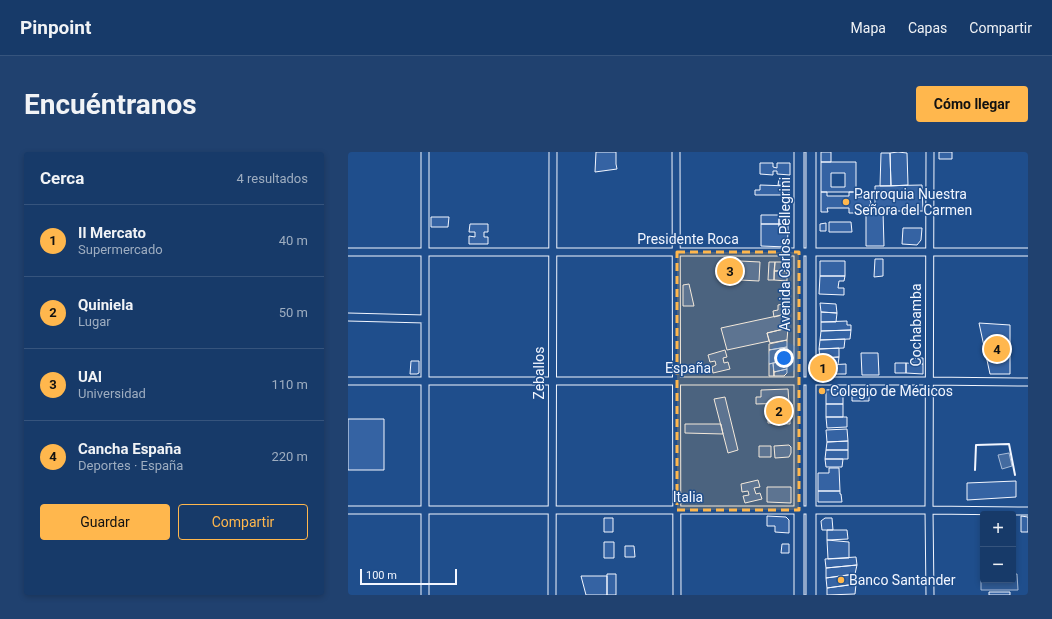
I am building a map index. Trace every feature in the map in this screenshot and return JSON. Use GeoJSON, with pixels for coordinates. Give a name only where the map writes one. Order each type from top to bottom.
{"type":"FeatureCollection","features":[{"type":"Feature","properties":{"kind":"main road","name":"Avenida Carlos Pellegrini"},"geometry":{"type":"LineString","coordinates":[[799,152],[799,595]]}},
{"type":"Feature","properties":{"kind":"main road","name":"Avenida Carlos Pellegrini"},"geometry":{"type":"LineString","coordinates":[[811,152],[811,595]]}},
{"type":"Feature","properties":{"kind":"street"},"geometry":{"type":"LineString","coordinates":[[425,152],[425,595]]}},
{"type":"Feature","properties":{"kind":"street","name":"Zeballos"},"geometry":{"type":"LineString","coordinates":[[552,595],[553,152]]}},
{"type":"Feature","properties":{"kind":"street"},"geometry":{"type":"LineString","coordinates":[[676,152],[677,595]]}},
{"type":"Feature","properties":{"kind":"street","name":"Cochabamba"},"geometry":{"type":"LineString","coordinates":[[930,152],[930,595]]}},
{"type":"Feature","properties":{"kind":"street","name":"Presidente Roca"},"geometry":{"type":"LineString","coordinates":[[348,252],[1028,252]]}},
{"type":"Feature","properties":{"kind":"street"},"geometry":{"type":"LineString","coordinates":[[348,317],[425,319]]}},
{"type":"Feature","properties":{"kind":"street","name":"España"},"geometry":{"type":"LineString","coordinates":[[348,381],[1028,382]]}},
{"type":"Feature","properties":{"kind":"street","name":"Italia"},"geometry":{"type":"LineString","coordinates":[[348,510],[1028,511]]}},
{"type":"Feature","properties":{"kind":"highlighted area"},"geometry":{"type":"Polygon","coordinates":[[[677,252],[799,252],[799,510],[677,510],[677,252]]]}},
{"type":"Feature","properties":{"kind":"shaded area"},"geometry":{"type":"Polygon","coordinates":[[[799,152],[811,152],[811,595],[799,595],[799,152]]]}},
{"type":"Feature","properties":{"kind":"shaded area"},"geometry":{"type":"Polygon","coordinates":[[[1009,453],[1012,466],[1002,469],[998,455],[1009,453]]]}},
{"type":"Feature","properties":{"kind":"shaded area"},"geometry":{"type":"Polygon","coordinates":[[[1017,574],[1018,590],[981,590],[981,583],[1016,583],[1017,574]]]}},
{"type":"Feature","properties":{"kind":"building"},"geometry":{"type":"Polygon","coordinates":[[[596,152],[616,152],[617,169],[595,172],[596,152]]]}},
{"type":"Feature","properties":{"kind":"building"},"geometry":{"type":"Polygon","coordinates":[[[821,152],[831,152],[831,162],[821,162],[821,152]]]}},
{"type":"Feature","properties":{"kind":"building"},"geometry":{"type":"Polygon","coordinates":[[[939,152],[952,152],[952,159],[939,159],[939,152]]]}},
{"type":"Feature","properties":{"kind":"building"},"geometry":{"type":"Polygon","coordinates":[[[881,153],[890,153],[891,186],[880,186],[881,153]]]}},
{"type":"Feature","properties":{"kind":"building"},"geometry":{"type":"Polygon","coordinates":[[[890,153],[907,153],[908,185],[891,186],[890,153]]]}},
{"type":"Feature","properties":{"kind":"building"},"geometry":{"type":"Polygon","coordinates":[[[821,162],[856,162],[856,192],[821,192],[821,162]],[[831,173],[831,187],[845,187],[845,173],[831,173]]]}},
{"type":"Feature","properties":{"kind":"building"},"geometry":{"type":"Polygon","coordinates":[[[760,163],[773,163],[773,167],[777,168],[777,163],[790,163],[790,175],[777,174],[777,171],[773,171],[773,175],[760,174],[760,163]]]}},
{"type":"Feature","properties":{"kind":"building"},"geometry":{"type":"Polygon","coordinates":[[[779,179],[789,180],[789,186],[778,185],[779,179]]]}},
{"type":"Feature","properties":{"kind":"building"},"geometry":{"type":"Polygon","coordinates":[[[760,185],[789,186],[789,195],[755,195],[755,190],[760,190],[760,185]]]}},
{"type":"Feature","properties":{"kind":"building"},"geometry":{"type":"Polygon","coordinates":[[[922,185],[923,211],[883,211],[884,246],[866,246],[866,211],[875,211],[875,186],[922,185]]]}},
{"type":"Feature","properties":{"kind":"building","name":"Parroquia Nuestra Señora del Carmen"},"geometry":{"type":"Polygon","coordinates":[[[821,192],[827,192],[827,196],[849,196],[849,192],[856,192],[856,197],[868,197],[871,203],[868,208],[856,208],[856,213],[849,213],[849,208],[827,208],[828,212],[821,212],[821,192]]]}},
{"type":"Feature","properties":{"kind":"building"},"geometry":{"type":"Polygon","coordinates":[[[761,215],[788,215],[788,217],[779,217],[779,224],[761,224],[761,215]]]}},
{"type":"Feature","properties":{"kind":"building"},"geometry":{"type":"Polygon","coordinates":[[[431,217],[449,217],[448,227],[431,227],[431,217]]]}},
{"type":"Feature","properties":{"kind":"building"},"geometry":{"type":"Polygon","coordinates":[[[779,217],[788,217],[788,224],[779,224],[779,217]]]}},
{"type":"Feature","properties":{"kind":"building"},"geometry":{"type":"Polygon","coordinates":[[[829,222],[851,222],[852,232],[829,232],[829,222]]]}},
{"type":"Feature","properties":{"kind":"building"},"geometry":{"type":"Polygon","coordinates":[[[826,223],[826,231],[820,231],[820,224],[826,223]]]}},
{"type":"Feature","properties":{"kind":"building"},"geometry":{"type":"Polygon","coordinates":[[[470,224],[488,224],[488,232],[484,232],[484,237],[488,237],[488,244],[469,244],[469,236],[475,237],[475,232],[469,232],[470,224]]]}},
{"type":"Feature","properties":{"kind":"building"},"geometry":{"type":"Polygon","coordinates":[[[761,224],[779,224],[779,232],[788,232],[787,247],[761,246],[761,224]]]}},
{"type":"Feature","properties":{"kind":"building"},"geometry":{"type":"Polygon","coordinates":[[[779,224],[788,224],[788,232],[779,232],[779,224]]]}},
{"type":"Feature","properties":{"kind":"building"},"geometry":{"type":"Polygon","coordinates":[[[903,228],[922,228],[921,240],[917,245],[902,244],[903,228]]]}},
{"type":"Feature","properties":{"kind":"building"},"geometry":{"type":"Polygon","coordinates":[[[875,259],[883,259],[883,276],[874,277],[875,259]]]}},
{"type":"Feature","properties":{"kind":"building"},"geometry":{"type":"Polygon","coordinates":[[[740,261],[760,262],[759,281],[740,280],[740,261]]]}},
{"type":"Feature","properties":{"kind":"building"},"geometry":{"type":"Polygon","coordinates":[[[820,261],[845,261],[845,276],[820,276],[820,261]]]}},
{"type":"Feature","properties":{"kind":"building"},"geometry":{"type":"Polygon","coordinates":[[[769,262],[775,262],[774,280],[768,280],[769,262]]]}},
{"type":"Feature","properties":{"kind":"building"},"geometry":{"type":"Polygon","coordinates":[[[775,262],[787,262],[787,271],[774,271],[775,262]]]}},
{"type":"Feature","properties":{"kind":"building"},"geometry":{"type":"Polygon","coordinates":[[[774,271],[787,271],[787,281],[774,280],[774,271]]]}},
{"type":"Feature","properties":{"kind":"building"},"geometry":{"type":"Polygon","coordinates":[[[820,276],[845,276],[844,281],[839,281],[838,288],[844,288],[844,295],[819,294],[820,276]]]}},
{"type":"Feature","properties":{"kind":"building"},"geometry":{"type":"Polygon","coordinates":[[[689,284],[694,306],[683,306],[683,285],[689,284]]]}},
{"type":"Feature","properties":{"kind":"building"},"geometry":{"type":"Polygon","coordinates":[[[787,303],[786,314],[774,317],[773,311],[778,310],[778,305],[787,303]]]}},
{"type":"Feature","properties":{"kind":"building"},"geometry":{"type":"Polygon","coordinates":[[[820,303],[836,304],[837,313],[821,312],[820,303]]]}},
{"type":"Feature","properties":{"kind":"building"},"geometry":{"type":"Polygon","coordinates":[[[821,312],[837,313],[836,322],[821,322],[821,312]]]}},
{"type":"Feature","properties":{"kind":"building"},"geometry":{"type":"Polygon","coordinates":[[[786,314],[788,328],[767,333],[769,341],[727,350],[721,328],[786,314]]]}},
{"type":"Feature","properties":{"kind":"building"},"geometry":{"type":"Polygon","coordinates":[[[847,321],[847,325],[851,325],[851,330],[821,331],[821,322],[847,321]]]}},
{"type":"Feature","properties":{"kind":"building"},"geometry":{"type":"Polygon","coordinates":[[[979,323],[1010,325],[1010,374],[990,374],[979,323]]]}},
{"type":"Feature","properties":{"kind":"building"},"geometry":{"type":"Polygon","coordinates":[[[788,328],[787,340],[770,343],[767,333],[788,328]]]}},
{"type":"Feature","properties":{"kind":"building"},"geometry":{"type":"Polygon","coordinates":[[[851,330],[850,339],[820,340],[821,331],[851,330]]]}},
{"type":"Feature","properties":{"kind":"building"},"geometry":{"type":"Polygon","coordinates":[[[845,339],[844,348],[819,349],[820,340],[845,339]]]}},
{"type":"Feature","properties":{"kind":"building"},"geometry":{"type":"Polygon","coordinates":[[[787,340],[787,347],[769,350],[769,344],[787,340]]]}},
{"type":"Feature","properties":{"kind":"building"},"geometry":{"type":"Polygon","coordinates":[[[787,347],[787,360],[769,364],[769,350],[787,347]]]}},
{"type":"Feature","properties":{"kind":"building"},"geometry":{"type":"Polygon","coordinates":[[[839,348],[839,357],[820,358],[819,349],[839,348]]]}},
{"type":"Feature","properties":{"kind":"building"},"geometry":{"type":"Polygon","coordinates":[[[725,350],[727,357],[723,358],[724,363],[728,362],[730,369],[713,373],[712,367],[716,365],[715,361],[710,362],[708,355],[725,350]]]}},
{"type":"Feature","properties":{"kind":"building"},"geometry":{"type":"Polygon","coordinates":[[[861,353],[878,353],[879,375],[862,375],[861,353]]]}},
{"type":"Feature","properties":{"kind":"building"},"geometry":{"type":"Polygon","coordinates":[[[839,357],[838,365],[820,364],[820,358],[839,357]]]}},
{"type":"Feature","properties":{"kind":"building"},"geometry":{"type":"Polygon","coordinates":[[[912,358],[923,358],[923,364],[912,363],[912,358]]]}},
{"type":"Feature","properties":{"kind":"building"},"geometry":{"type":"Polygon","coordinates":[[[787,360],[787,369],[774,372],[773,363],[787,360]]]}},
{"type":"Feature","properties":{"kind":"building"},"geometry":{"type":"Polygon","coordinates":[[[411,361],[419,361],[419,373],[410,374],[411,361]]]}},
{"type":"Feature","properties":{"kind":"building"},"geometry":{"type":"Polygon","coordinates":[[[773,363],[774,376],[769,376],[769,364],[773,363]]]}},
{"type":"Feature","properties":{"kind":"building"},"geometry":{"type":"Polygon","coordinates":[[[895,363],[906,363],[906,373],[895,373],[895,363]]]}},
{"type":"Feature","properties":{"kind":"building"},"geometry":{"type":"Polygon","coordinates":[[[906,363],[923,364],[923,374],[906,373],[906,363]]]}},
{"type":"Feature","properties":{"kind":"building"},"geometry":{"type":"Polygon","coordinates":[[[820,364],[828,365],[827,374],[822,375],[819,371],[820,364]]]}},
{"type":"Feature","properties":{"kind":"building","name":"Colegio de Médicos"},"geometry":{"type":"Polygon","coordinates":[[[846,364],[846,374],[827,374],[828,365],[846,364]]]}},
{"type":"Feature","properties":{"kind":"building"},"geometry":{"type":"Polygon","coordinates":[[[787,369],[787,373],[784,376],[774,376],[774,372],[787,369]]]}},
{"type":"Feature","properties":{"kind":"building"},"geometry":{"type":"Polygon","coordinates":[[[788,389],[789,403],[756,404],[756,397],[761,397],[761,390],[788,389]]]}},
{"type":"Feature","properties":{"kind":"building"},"geometry":{"type":"Polygon","coordinates":[[[843,389],[843,404],[826,404],[826,390],[843,389]]]}},
{"type":"Feature","properties":{"kind":"building"},"geometry":{"type":"Polygon","coordinates":[[[852,390],[869,390],[869,401],[852,401],[852,390]]]}},
{"type":"Feature","properties":{"kind":"building"},"geometry":{"type":"Polygon","coordinates":[[[725,397],[738,450],[728,453],[714,399],[725,397]]]}},
{"type":"Feature","properties":{"kind":"building"},"geometry":{"type":"Polygon","coordinates":[[[775,404],[792,404],[793,413],[766,414],[766,408],[775,408],[775,404]]]}},
{"type":"Feature","properties":{"kind":"building"},"geometry":{"type":"Polygon","coordinates":[[[826,404],[843,404],[843,417],[826,417],[826,404]]]}},
{"type":"Feature","properties":{"kind":"building"},"geometry":{"type":"Polygon","coordinates":[[[781,415],[790,415],[790,424],[768,423],[768,417],[781,417],[781,415]]]}},
{"type":"Feature","properties":{"kind":"building"},"geometry":{"type":"Polygon","coordinates":[[[826,417],[847,417],[847,427],[827,428],[826,417]]]}},
{"type":"Feature","properties":{"kind":"building"},"geometry":{"type":"Polygon","coordinates":[[[348,419],[384,419],[384,470],[348,470],[348,419]]]}},
{"type":"Feature","properties":{"kind":"building"},"geometry":{"type":"Polygon","coordinates":[[[685,424],[721,424],[723,434],[685,433],[685,424]]]}},
{"type":"Feature","properties":{"kind":"building"},"geometry":{"type":"Polygon","coordinates":[[[847,429],[848,441],[827,442],[826,430],[847,429]]]}},
{"type":"Feature","properties":{"kind":"building"},"geometry":{"type":"Polygon","coordinates":[[[848,441],[848,450],[826,450],[827,442],[848,441]]]}},
{"type":"Feature","properties":{"kind":"building"},"geometry":{"type":"Polygon","coordinates":[[[789,445],[791,447],[791,453],[789,457],[775,458],[774,446],[789,445]]]}},
{"type":"Feature","properties":{"kind":"building"},"geometry":{"type":"Polygon","coordinates":[[[759,446],[771,446],[771,457],[759,457],[759,446]]]}},
{"type":"Feature","properties":{"kind":"building"},"geometry":{"type":"Polygon","coordinates":[[[826,450],[848,450],[848,459],[825,459],[826,450]]]}},
{"type":"Feature","properties":{"kind":"building"},"geometry":{"type":"Polygon","coordinates":[[[825,459],[843,459],[842,467],[826,467],[825,459]]]}},
{"type":"Feature","properties":{"kind":"building"},"geometry":{"type":"Polygon","coordinates":[[[829,468],[839,468],[840,491],[818,491],[818,473],[829,473],[829,468]]]}},
{"type":"Feature","properties":{"kind":"building"},"geometry":{"type":"Polygon","coordinates":[[[758,480],[760,487],[754,488],[756,494],[760,493],[762,499],[745,503],[743,496],[749,495],[748,491],[742,492],[741,484],[758,480]]]}},
{"type":"Feature","properties":{"kind":"building"},"geometry":{"type":"Polygon","coordinates":[[[1016,481],[1016,497],[967,500],[967,483],[1016,481]]]}},
{"type":"Feature","properties":{"kind":"building"},"geometry":{"type":"Polygon","coordinates":[[[767,487],[791,487],[791,503],[767,502],[767,487]]]}},
{"type":"Feature","properties":{"kind":"building"},"geometry":{"type":"Polygon","coordinates":[[[818,491],[840,491],[842,502],[818,502],[818,491]]]}},
{"type":"Feature","properties":{"kind":"building"},"geometry":{"type":"Polygon","coordinates":[[[767,516],[786,517],[789,520],[789,533],[775,532],[775,526],[767,526],[767,516]]]}},
{"type":"Feature","properties":{"kind":"building"},"geometry":{"type":"Polygon","coordinates":[[[1021,516],[1028,517],[1028,532],[1021,532],[1021,516]]]}},
{"type":"Feature","properties":{"kind":"building"},"geometry":{"type":"Polygon","coordinates":[[[604,518],[613,518],[613,532],[604,532],[604,518]]]}},
{"type":"Feature","properties":{"kind":"building"},"geometry":{"type":"Polygon","coordinates":[[[825,518],[832,518],[833,530],[822,530],[821,521],[825,518]]]}},
{"type":"Feature","properties":{"kind":"building"},"geometry":{"type":"Polygon","coordinates":[[[827,530],[847,530],[848,539],[827,540],[827,530]]]}},
{"type":"Feature","properties":{"kind":"building"},"geometry":{"type":"Polygon","coordinates":[[[827,540],[849,542],[849,558],[828,559],[827,540]]]}},
{"type":"Feature","properties":{"kind":"building"},"geometry":{"type":"Polygon","coordinates":[[[604,542],[614,542],[614,558],[604,558],[604,542]]]}},
{"type":"Feature","properties":{"kind":"building"},"geometry":{"type":"Polygon","coordinates":[[[782,544],[789,544],[789,553],[781,553],[782,544]]]}},
{"type":"Feature","properties":{"kind":"building"},"geometry":{"type":"Polygon","coordinates":[[[625,546],[634,546],[635,557],[625,557],[625,546]]]}},
{"type":"Feature","properties":{"kind":"building"},"geometry":{"type":"Polygon","coordinates":[[[856,557],[857,565],[826,568],[825,559],[856,557]]]}},
{"type":"Feature","properties":{"kind":"building"},"geometry":{"type":"Polygon","coordinates":[[[857,565],[855,574],[826,578],[826,568],[857,565]]]}},
{"type":"Feature","properties":{"kind":"building"},"geometry":{"type":"Polygon","coordinates":[[[607,574],[616,574],[616,595],[607,595],[607,574]]]}},
{"type":"Feature","properties":{"kind":"building"},"geometry":{"type":"Polygon","coordinates":[[[855,574],[856,584],[827,588],[826,578],[855,574]]]}},
{"type":"Feature","properties":{"kind":"building"},"geometry":{"type":"Polygon","coordinates":[[[581,576],[607,576],[607,595],[586,595],[581,576]]]}},
{"type":"Feature","properties":{"kind":"building"},"geometry":{"type":"Polygon","coordinates":[[[856,584],[855,594],[827,595],[827,588],[856,584]]]}},
{"type":"Feature","properties":{"kind":"building"},"geometry":{"type":"Polygon","coordinates":[[[989,592],[1010,592],[1010,595],[989,595],[989,592]]]}},
{"type":"Feature","properties":{"kind":"wall"},"geometry":{"type":"LineString","coordinates":[[975,470],[976,445],[1009,444],[1015,475]]}},
{"type":"Feature","properties":{"kind":"place","name":"Parroquia Nuestra Señora del Carmen"},"geometry":{"type":"Point","coordinates":[846,202]}},
{"type":"Feature","properties":{"kind":"place","name":"UAI"},"geometry":{"type":"Point","coordinates":[730,271]}},
{"type":"Feature","properties":{"kind":"place","name":"Cancha España"},"geometry":{"type":"Point","coordinates":[997,349]}},
{"type":"Feature","properties":{"kind":"place","name":"Il Mercato"},"geometry":{"type":"Point","coordinates":[823,368]}},
{"type":"Feature","properties":{"kind":"place","name":"Colegio de Médicos"},"geometry":{"type":"Point","coordinates":[822,391]}},
{"type":"Feature","properties":{"kind":"place","name":"Quiniela"},"geometry":{"type":"Point","coordinates":[779,411]}},
{"type":"Feature","properties":{"kind":"place","name":"Banco Santander"},"geometry":{"type":"Point","coordinates":[841,580]}}]}
